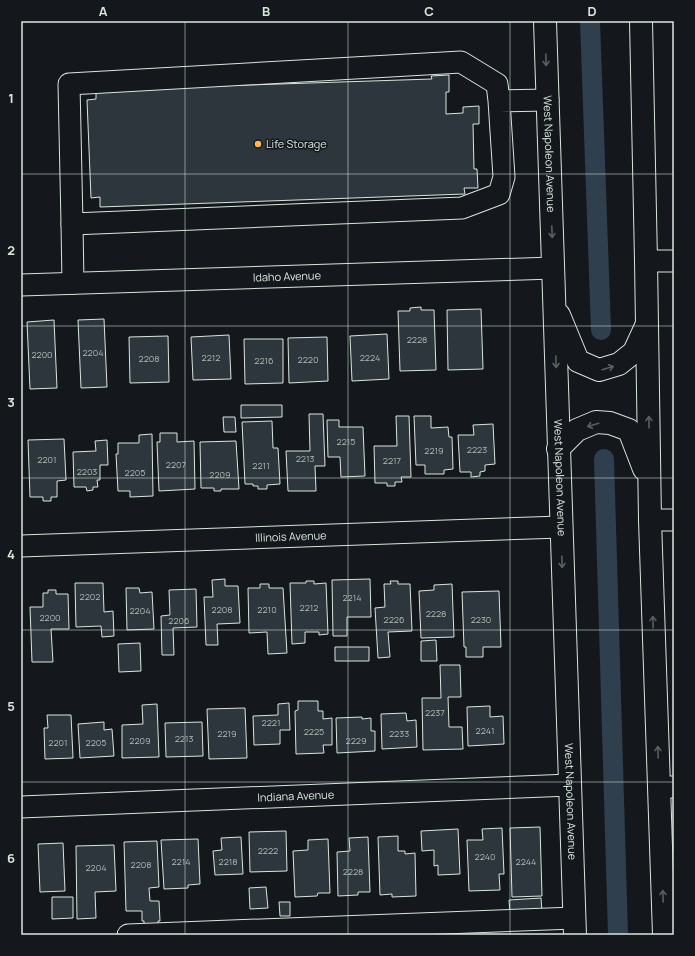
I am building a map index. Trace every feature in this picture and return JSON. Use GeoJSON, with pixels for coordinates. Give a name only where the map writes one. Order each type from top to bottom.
{"type":"FeatureCollection","features":[{"type":"Feature","properties":{"kind":"main road","name":"West Napoleon Avenue"},"geometry":{"type":"LineString","coordinates":[[545,21],[575,927]]}},
{"type":"Feature","properties":{"kind":"main road"},"geometry":{"type":"LineString","coordinates":[[640,21],[650,520],[666,787],[664,935]]}},
{"type":"Feature","properties":{"kind":"main road"},"geometry":{"type":"LineString","coordinates":[[554,303],[578,361],[599,370],[619,364],[634,352],[647,324]]}},
{"type":"Feature","properties":{"kind":"main road"},"geometry":{"type":"LineString","coordinates":[[558,449],[577,430],[596,422],[610,423],[629,430],[650,483]]}},
{"type":"Feature","properties":{"kind":"street"},"geometry":{"type":"LineString","coordinates":[[72,224],[462,208],[499,194],[504,177],[497,84],[461,62],[69,84],[73,283]]}},
{"type":"Feature","properties":{"kind":"street"},"geometry":{"type":"LineString","coordinates":[[498,101],[548,100]]}},
{"type":"Feature","properties":{"kind":"street"},"geometry":{"type":"LineString","coordinates":[[646,261],[674,261]]}},
{"type":"Feature","properties":{"kind":"street","name":"Idaho Avenue"},"geometry":{"type":"LineString","coordinates":[[21,285],[553,268]]}},
{"type":"Feature","properties":{"kind":"street"},"geometry":{"type":"LineString","coordinates":[[650,520],[674,520]]}},
{"type":"Feature","properties":{"kind":"street","name":"Illinois Avenue"},"geometry":{"type":"LineString","coordinates":[[21,546],[561,528]]}},
{"type":"Feature","properties":{"kind":"street","name":"Indiana Avenue"},"geometry":{"type":"LineString","coordinates":[[21,807],[570,785]]}},
{"type":"Feature","properties":{"kind":"street"},"geometry":{"type":"LineString","coordinates":[[128,935],[575,927]]}},
{"type":"Feature","properties":{"kind":"building"},"geometry":{"type":"Polygon","coordinates":[[[449,75],[449,92],[446,92],[446,114],[463,113],[463,107],[479,106],[479,124],[473,124],[474,169],[477,169],[478,188],[464,188],[465,194],[100,207],[100,197],[91,198],[87,100],[96,99],[96,90],[432,79],[431,76],[449,75]]]}},
{"type":"Feature","properties":{"kind":"building"},"geometry":{"type":"Polygon","coordinates":[[[421,307],[421,310],[434,310],[436,370],[400,371],[398,311],[410,311],[410,308],[421,307]]]}},
{"type":"Feature","properties":{"kind":"building"},"geometry":{"type":"Polygon","coordinates":[[[481,309],[483,369],[448,370],[447,310],[481,309]]]}},
{"type":"Feature","properties":{"kind":"building"},"geometry":{"type":"Polygon","coordinates":[[[104,319],[107,387],[81,388],[78,320],[104,319]]]}},
{"type":"Feature","properties":{"kind":"building"},"geometry":{"type":"Polygon","coordinates":[[[54,320],[57,388],[30,389],[27,322],[54,320]]]}},
{"type":"Feature","properties":{"kind":"building"},"geometry":{"type":"Polygon","coordinates":[[[387,334],[389,379],[352,381],[350,336],[387,334]]]}},
{"type":"Feature","properties":{"kind":"building"},"geometry":{"type":"Polygon","coordinates":[[[229,335],[231,379],[193,380],[191,337],[229,335]]]}},
{"type":"Feature","properties":{"kind":"building"},"geometry":{"type":"Polygon","coordinates":[[[168,336],[169,382],[130,383],[129,337],[168,336]]]}},
{"type":"Feature","properties":{"kind":"building"},"geometry":{"type":"Polygon","coordinates":[[[327,337],[328,381],[289,383],[288,338],[327,337]]]}},
{"type":"Feature","properties":{"kind":"building"},"geometry":{"type":"Polygon","coordinates":[[[244,339],[283,339],[283,383],[245,384],[244,339]]]}},
{"type":"Feature","properties":{"kind":"building"},"geometry":{"type":"Polygon","coordinates":[[[241,405],[282,405],[282,417],[241,418],[241,405]]]}},
{"type":"Feature","properties":{"kind":"building"},"geometry":{"type":"Polygon","coordinates":[[[309,414],[323,414],[325,466],[315,466],[316,491],[288,491],[286,451],[310,451],[309,414]]]}},
{"type":"Feature","properties":{"kind":"building"},"geometry":{"type":"Polygon","coordinates":[[[396,416],[409,416],[411,477],[401,477],[402,482],[395,482],[395,486],[387,486],[387,483],[375,483],[374,446],[397,446],[396,416]]]}},
{"type":"Feature","properties":{"kind":"building"},"geometry":{"type":"Polygon","coordinates":[[[414,416],[431,416],[431,428],[448,427],[449,437],[452,437],[453,469],[444,470],[444,474],[425,474],[425,465],[416,465],[414,416]]]}},
{"type":"Feature","properties":{"kind":"building"},"geometry":{"type":"Polygon","coordinates":[[[223,417],[235,417],[236,432],[224,432],[223,417]]]}},
{"type":"Feature","properties":{"kind":"building"},"geometry":{"type":"Polygon","coordinates":[[[327,420],[339,420],[339,427],[363,427],[365,476],[341,477],[340,457],[328,457],[327,420]]]}},
{"type":"Feature","properties":{"kind":"building"},"geometry":{"type":"Polygon","coordinates":[[[272,421],[273,448],[278,448],[280,484],[267,485],[267,489],[258,489],[258,486],[253,486],[253,484],[245,484],[242,422],[272,421]]]}},
{"type":"Feature","properties":{"kind":"building"},"geometry":{"type":"Polygon","coordinates":[[[493,424],[495,464],[485,465],[485,471],[480,472],[480,476],[471,477],[471,472],[460,472],[458,435],[474,435],[473,425],[493,424]]]}},
{"type":"Feature","properties":{"kind":"building"},"geometry":{"type":"Polygon","coordinates":[[[160,433],[177,433],[177,442],[194,441],[195,489],[159,491],[157,442],[160,442],[160,433]]]}},
{"type":"Feature","properties":{"kind":"building"},"geometry":{"type":"Polygon","coordinates":[[[152,434],[153,496],[130,497],[130,491],[118,491],[116,454],[118,454],[118,443],[139,443],[139,435],[152,434]]]}},
{"type":"Feature","properties":{"kind":"building"},"geometry":{"type":"Polygon","coordinates":[[[64,439],[66,480],[57,481],[57,497],[51,497],[51,501],[43,501],[43,497],[30,497],[28,440],[64,439]]]}},
{"type":"Feature","properties":{"kind":"building"},"geometry":{"type":"Polygon","coordinates":[[[107,440],[108,465],[100,465],[100,480],[97,480],[98,487],[93,487],[93,490],[87,491],[86,487],[74,487],[73,452],[96,451],[95,441],[107,440]]]}},
{"type":"Feature","properties":{"kind":"building"},"geometry":{"type":"Polygon","coordinates":[[[236,441],[239,489],[221,489],[221,491],[214,491],[214,488],[201,488],[200,442],[236,441]]]}},
{"type":"Feature","properties":{"kind":"building"},"geometry":{"type":"Polygon","coordinates":[[[225,579],[225,586],[238,586],[240,623],[217,624],[218,645],[206,645],[204,597],[213,597],[212,580],[225,579]]]}},
{"type":"Feature","properties":{"kind":"building"},"geometry":{"type":"Polygon","coordinates":[[[370,579],[371,617],[347,617],[347,636],[333,636],[332,580],[370,579]]]}},
{"type":"Feature","properties":{"kind":"building"},"geometry":{"type":"Polygon","coordinates":[[[306,581],[314,581],[314,584],[326,583],[328,634],[319,635],[319,632],[305,632],[305,643],[292,644],[290,583],[306,583],[306,581]]]}},
{"type":"Feature","properties":{"kind":"building"},"geometry":{"type":"Polygon","coordinates":[[[390,581],[398,581],[398,584],[410,584],[412,631],[388,632],[390,657],[378,658],[375,608],[385,607],[384,584],[391,584],[390,581]]]}},
{"type":"Feature","properties":{"kind":"building"},"geometry":{"type":"Polygon","coordinates":[[[75,583],[103,583],[104,612],[113,611],[114,636],[102,637],[101,626],[76,627],[75,583]]]}},
{"type":"Feature","properties":{"kind":"building"},"geometry":{"type":"Polygon","coordinates":[[[260,584],[269,584],[269,588],[283,588],[287,653],[268,654],[267,632],[249,633],[248,588],[260,588],[260,584]]]}},
{"type":"Feature","properties":{"kind":"building"},"geometry":{"type":"Polygon","coordinates":[[[452,584],[454,637],[421,638],[419,591],[434,590],[434,585],[452,584]]]}},
{"type":"Feature","properties":{"kind":"building"},"geometry":{"type":"Polygon","coordinates":[[[126,588],[139,588],[140,593],[152,592],[154,629],[127,630],[126,588]]]}},
{"type":"Feature","properties":{"kind":"building"},"geometry":{"type":"Polygon","coordinates":[[[196,589],[197,627],[173,628],[174,655],[162,655],[161,616],[170,615],[169,590],[196,589]]]}},
{"type":"Feature","properties":{"kind":"building"},"geometry":{"type":"Polygon","coordinates":[[[48,590],[56,590],[56,594],[68,594],[69,629],[51,629],[53,662],[32,662],[30,607],[43,607],[43,593],[48,593],[48,590]]]}},
{"type":"Feature","properties":{"kind":"building"},"geometry":{"type":"Polygon","coordinates":[[[499,591],[501,647],[483,647],[483,657],[466,657],[466,647],[464,647],[462,592],[499,591]]]}},
{"type":"Feature","properties":{"kind":"building"},"geometry":{"type":"Polygon","coordinates":[[[436,640],[437,661],[421,661],[421,641],[436,640]]]}},
{"type":"Feature","properties":{"kind":"building"},"geometry":{"type":"Polygon","coordinates":[[[140,643],[141,671],[119,672],[118,644],[140,643]]]}},
{"type":"Feature","properties":{"kind":"building"},"geometry":{"type":"Polygon","coordinates":[[[335,647],[369,647],[369,661],[335,661],[335,647]]]}},
{"type":"Feature","properties":{"kind":"building"},"geometry":{"type":"Polygon","coordinates":[[[440,665],[460,665],[461,697],[448,697],[449,727],[462,727],[463,749],[423,750],[422,698],[441,698],[440,665]]]}},
{"type":"Feature","properties":{"kind":"building"},"geometry":{"type":"Polygon","coordinates":[[[298,701],[318,701],[318,711],[323,711],[323,719],[332,718],[332,745],[323,745],[324,753],[296,754],[295,711],[298,710],[298,701]]]}},
{"type":"Feature","properties":{"kind":"building"},"geometry":{"type":"Polygon","coordinates":[[[289,703],[290,730],[280,730],[280,744],[254,745],[253,716],[278,715],[278,704],[289,703]]]}},
{"type":"Feature","properties":{"kind":"building"},"geometry":{"type":"Polygon","coordinates":[[[157,704],[159,757],[122,758],[122,725],[143,724],[142,705],[157,704]]]}},
{"type":"Feature","properties":{"kind":"building"},"geometry":{"type":"Polygon","coordinates":[[[490,706],[490,717],[503,716],[504,744],[468,746],[467,707],[490,706]]]}},
{"type":"Feature","properties":{"kind":"building"},"geometry":{"type":"Polygon","coordinates":[[[245,708],[247,758],[209,759],[207,709],[245,708]]]}},
{"type":"Feature","properties":{"kind":"building"},"geometry":{"type":"Polygon","coordinates":[[[406,713],[407,721],[416,720],[417,747],[382,749],[381,714],[406,713]]]}},
{"type":"Feature","properties":{"kind":"building"},"geometry":{"type":"Polygon","coordinates":[[[47,715],[71,715],[73,758],[45,759],[44,728],[48,728],[47,715]]]}},
{"type":"Feature","properties":{"kind":"building"},"geometry":{"type":"Polygon","coordinates":[[[362,717],[362,719],[371,718],[371,731],[375,731],[375,751],[337,753],[336,718],[362,717]]]}},
{"type":"Feature","properties":{"kind":"building"},"geometry":{"type":"Polygon","coordinates":[[[104,722],[104,730],[112,729],[114,756],[80,758],[78,724],[104,722]]]}},
{"type":"Feature","properties":{"kind":"building"},"geometry":{"type":"Polygon","coordinates":[[[202,722],[203,756],[166,757],[165,723],[202,722]]]}},
{"type":"Feature","properties":{"kind":"building"},"geometry":{"type":"Polygon","coordinates":[[[540,827],[542,896],[512,897],[510,828],[540,827]]]}},
{"type":"Feature","properties":{"kind":"building"},"geometry":{"type":"Polygon","coordinates":[[[502,828],[504,874],[499,874],[500,890],[469,891],[467,840],[483,840],[482,829],[502,828]]]}},
{"type":"Feature","properties":{"kind":"building"},"geometry":{"type":"Polygon","coordinates":[[[458,829],[460,874],[438,875],[438,865],[434,866],[434,850],[422,851],[421,831],[458,829]]]}},
{"type":"Feature","properties":{"kind":"building"},"geometry":{"type":"Polygon","coordinates":[[[286,831],[287,871],[250,872],[249,832],[286,831]]]}},
{"type":"Feature","properties":{"kind":"building"},"geometry":{"type":"Polygon","coordinates":[[[398,836],[398,851],[405,851],[405,854],[415,853],[416,896],[392,897],[392,894],[380,895],[378,837],[398,836]]]}},
{"type":"Feature","properties":{"kind":"building"},"geometry":{"type":"Polygon","coordinates":[[[241,837],[243,874],[215,875],[213,851],[222,850],[221,838],[241,837]]]}},
{"type":"Feature","properties":{"kind":"building"},"geometry":{"type":"Polygon","coordinates":[[[368,837],[370,892],[358,892],[358,895],[338,896],[337,852],[350,851],[349,838],[368,837]]]}},
{"type":"Feature","properties":{"kind":"building"},"geometry":{"type":"Polygon","coordinates":[[[198,839],[200,884],[188,885],[188,888],[164,889],[161,840],[198,839]]]}},
{"type":"Feature","properties":{"kind":"building"},"geometry":{"type":"Polygon","coordinates":[[[328,839],[330,893],[318,893],[317,896],[295,897],[293,851],[308,850],[308,840],[328,839]]]}},
{"type":"Feature","properties":{"kind":"building"},"geometry":{"type":"Polygon","coordinates":[[[157,841],[159,887],[149,888],[150,901],[159,901],[160,921],[158,921],[158,926],[144,926],[144,921],[142,921],[142,911],[126,911],[124,842],[157,841]]]}},
{"type":"Feature","properties":{"kind":"building"},"geometry":{"type":"Polygon","coordinates":[[[63,843],[65,891],[40,892],[38,844],[63,843]]]}},
{"type":"Feature","properties":{"kind":"building"},"geometry":{"type":"Polygon","coordinates":[[[114,845],[116,891],[95,892],[96,918],[77,919],[76,846],[114,845]]]}},
{"type":"Feature","properties":{"kind":"building"},"geometry":{"type":"Polygon","coordinates":[[[266,887],[268,908],[250,909],[249,888],[266,887]]]}},
{"type":"Feature","properties":{"kind":"building"},"geometry":{"type":"Polygon","coordinates":[[[52,897],[73,897],[73,918],[52,919],[52,897]]]}},
{"type":"Feature","properties":{"kind":"building"},"geometry":{"type":"Polygon","coordinates":[[[541,898],[542,912],[510,914],[509,900],[541,898]]]}},
{"type":"Feature","properties":{"kind":"building"},"geometry":{"type":"Polygon","coordinates":[[[279,902],[290,902],[290,916],[280,916],[279,902]]]}},
{"type":"Feature","properties":{"kind":"waterway"},"geometry":{"type":"LineString","coordinates":[[590,21],[601,330]]}},
{"type":"Feature","properties":{"kind":"waterway"},"geometry":{"type":"LineString","coordinates":[[604,459],[618,935]]}},
{"type":"Feature","properties":{"kind":"place","name":"Life Storage"},"geometry":{"type":"Point","coordinates":[258,144]}}]}
